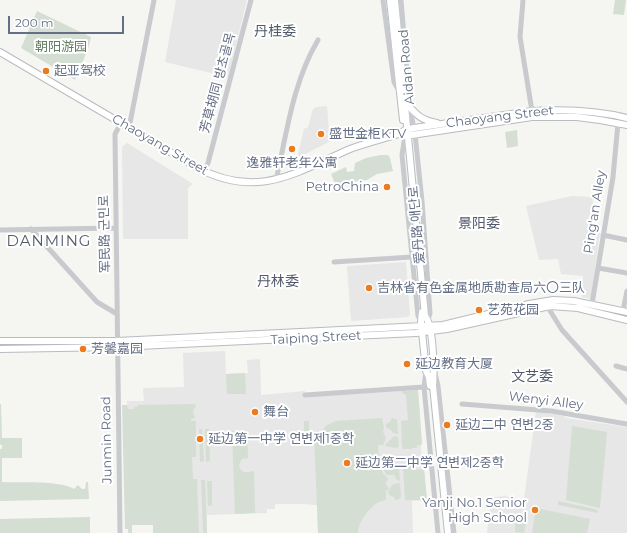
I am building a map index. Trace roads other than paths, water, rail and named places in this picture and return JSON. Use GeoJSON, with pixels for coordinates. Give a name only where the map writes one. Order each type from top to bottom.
{"type":"FeatureCollection","features":[{"type":"Feature","properties":{"kind":"main road","name":"Aidan Road"},"geometry":{"type":"LineString","coordinates":[[390,0],[399,90]]}},
{"type":"Feature","properties":{"kind":"main road","name":"Aidan Road"},"geometry":{"type":"LineString","coordinates":[[395,0],[408,105],[408,132]]}},
{"type":"Feature","properties":{"kind":"main road","name":"Chaoyang Street"},"geometry":{"type":"LineString","coordinates":[[0,52],[204,171],[217,177],[238,181],[258,182],[276,180],[304,171],[358,146],[442,124],[532,111],[550,110],[586,111],[627,118]]}},
{"type":"Feature","properties":{"kind":"main road","name":"爱丹路 애단로"},"geometry":{"type":"LineString","coordinates":[[399,90],[408,132],[425,316],[429,325],[434,371]]}},
{"type":"Feature","properties":{"kind":"main road"},"geometry":{"type":"LineString","coordinates":[[408,105],[423,119],[442,124]]}},
{"type":"Feature","properties":{"kind":"main road","name":"Chaoyang Street"},"geometry":{"type":"LineString","coordinates":[[408,132],[532,117],[577,117],[627,125]]}},
{"type":"Feature","properties":{"kind":"main road","name":"爱丹路 애단로"},"geometry":{"type":"LineString","coordinates":[[408,132],[426,371]]}},
{"type":"Feature","properties":{"kind":"main road","name":"Taiping Street"},"geometry":{"type":"LineString","coordinates":[[0,349],[117,344],[422,326],[443,324],[546,301],[574,301],[625,312]]}},
{"type":"Feature","properties":{"kind":"main road","name":"Taiping Street"},"geometry":{"type":"LineString","coordinates":[[429,325],[446,329],[547,306],[578,308],[627,320]]}},
{"type":"Feature","properties":{"kind":"main road","name":"Taiping Street"},"geometry":{"type":"LineString","coordinates":[[0,341],[117,344]]}},
{"type":"Feature","properties":{"kind":"main road"},"geometry":{"type":"LineString","coordinates":[[424,347],[432,347]]}},
{"type":"Feature","properties":{"kind":"main road"},"geometry":{"type":"LineString","coordinates":[[426,371],[429,378],[444,533]]}},
{"type":"Feature","properties":{"kind":"main road"},"geometry":{"type":"LineString","coordinates":[[434,371],[433,386],[448,533]]}},
{"type":"Feature","properties":{"kind":"street"},"geometry":{"type":"LineString","coordinates":[[129,128],[154,0]]}},
{"type":"Feature","properties":{"kind":"street","name":"芳草胡同 방초골목"},"geometry":{"type":"LineString","coordinates":[[204,171],[208,162],[251,0]]}},
{"type":"Feature","properties":{"kind":"street","name":"Aidan Road"},"geometry":{"type":"LineString","coordinates":[[383,0],[394,82],[399,90]]}},
{"type":"Feature","properties":{"kind":"street","name":"Aidan Road"},"geometry":{"type":"LineString","coordinates":[[401,0],[408,105]]}},
{"type":"Feature","properties":{"kind":"street"},"geometry":{"type":"LineString","coordinates":[[523,0],[520,37],[532,111]]}},
{"type":"Feature","properties":{"kind":"street"},"geometry":{"type":"LineString","coordinates":[[276,180],[298,82],[311,51],[318,40]]}},
{"type":"Feature","properties":{"kind":"street","name":"军民路 군민로"},"geometry":{"type":"LineString","coordinates":[[117,344],[116,134],[121,123]]}},
{"type":"Feature","properties":{"kind":"street","name":"Ping'an Alley"},"geometry":{"type":"LineString","coordinates":[[592,304],[613,177],[618,123]]}},
{"type":"Feature","properties":{"kind":"street","name":"爱丹路 애단로"},"geometry":{"type":"LineString","coordinates":[[408,132],[402,155],[418,316],[422,326]]}},
{"type":"Feature","properties":{"kind":"street"},"geometry":{"type":"LineString","coordinates":[[0,230],[116,228]]}},
{"type":"Feature","properties":{"kind":"street"},"geometry":{"type":"LineString","coordinates":[[31,230],[97,302],[117,314]]}},
{"type":"Feature","properties":{"kind":"street"},"geometry":{"type":"LineString","coordinates":[[603,235],[627,240]]}},
{"type":"Feature","properties":{"kind":"street"},"geometry":{"type":"LineString","coordinates":[[334,262],[412,257]]}},
{"type":"Feature","properties":{"kind":"street"},"geometry":{"type":"LineString","coordinates":[[598,268],[627,273]]}},
{"type":"Feature","properties":{"kind":"street"},"geometry":{"type":"LineString","coordinates":[[625,312],[627,291]]}},
{"type":"Feature","properties":{"kind":"street"},"geometry":{"type":"LineString","coordinates":[[547,306],[562,330],[627,402]]}},
{"type":"Feature","properties":{"kind":"street","name":"Junmin Road"},"geometry":{"type":"LineString","coordinates":[[117,344],[120,533]]}},
{"type":"Feature","properties":{"kind":"street"},"geometry":{"type":"LineString","coordinates":[[616,366],[627,368]]}},
{"type":"Feature","properties":{"kind":"street"},"geometry":{"type":"LineString","coordinates":[[426,371],[424,387],[438,533]]}},
{"type":"Feature","properties":{"kind":"street"},"geometry":{"type":"LineString","coordinates":[[434,371],[438,386],[454,533]]}},
{"type":"Feature","properties":{"kind":"street"},"geometry":{"type":"LineString","coordinates":[[305,395],[424,387]]}},
{"type":"Feature","properties":{"kind":"street","name":"Wenyi Alley"},"geometry":{"type":"LineString","coordinates":[[462,404],[551,411],[627,424]]}},
{"type":"Feature","properties":{"kind":"place","name":"起亚驾校"},"geometry":{"type":"Point","coordinates":[46,71]}},
{"type":"Feature","properties":{"kind":"place","name":"盛世金柜KTV"},"geometry":{"type":"Point","coordinates":[321,134]}},
{"type":"Feature","properties":{"kind":"place","name":"逸雅轩老年公寓"},"geometry":{"type":"Point","coordinates":[292,149]}},
{"type":"Feature","properties":{"kind":"place","name":"PetroChina"},"geometry":{"type":"Point","coordinates":[387,187]}},
{"type":"Feature","properties":{"kind":"place","name":"吉林省有色金属地质勘查局六〇三队"},"geometry":{"type":"Point","coordinates":[369,288]}},
{"type":"Feature","properties":{"kind":"place","name":"艺苑花园"},"geometry":{"type":"Point","coordinates":[479,310]}},
{"type":"Feature","properties":{"kind":"place","name":"芳馨嘉园"},"geometry":{"type":"Point","coordinates":[83,349]}},
{"type":"Feature","properties":{"kind":"place","name":"延边教育大厦"},"geometry":{"type":"Point","coordinates":[407,364]}},
{"type":"Feature","properties":{"kind":"place","name":"舞台"},"geometry":{"type":"Point","coordinates":[255,412]}},
{"type":"Feature","properties":{"kind":"place","name":"延边二中 연변2중"},"geometry":{"type":"Point","coordinates":[447,425]}},
{"type":"Feature","properties":{"kind":"place","name":"延边第一中学 연변제1중학"},"geometry":{"type":"Point","coordinates":[200,439]}},
{"type":"Feature","properties":{"kind":"place","name":"延边第二中学 연변제2중학"},"geometry":{"type":"Point","coordinates":[347,463]}},
{"type":"Feature","properties":{"kind":"place","name":"Yanji No.1 Senior High School"},"geometry":{"type":"Point","coordinates":[535,510]}},
{"type":"Feature","properties":{"kind":"district","name":"丹桂委"},"geometry":{"type":"Point","coordinates":[275,32]}},
{"type":"Feature","properties":{"kind":"district","name":"景阳委"},"geometry":{"type":"Point","coordinates":[479,224]}},
{"type":"Feature","properties":{"kind":"district","name":"DANMING"},"geometry":{"type":"Point","coordinates":[49,242]}},
{"type":"Feature","properties":{"kind":"district","name":"丹林委"},"geometry":{"type":"Point","coordinates":[278,282]}},
{"type":"Feature","properties":{"kind":"district","name":"文艺委"},"geometry":{"type":"Point","coordinates":[532,377]}},
{"type":"Feature","properties":{"kind":"park label","name":"朝阳游园"},"geometry":{"type":"Point","coordinates":[61,47]}}]}
